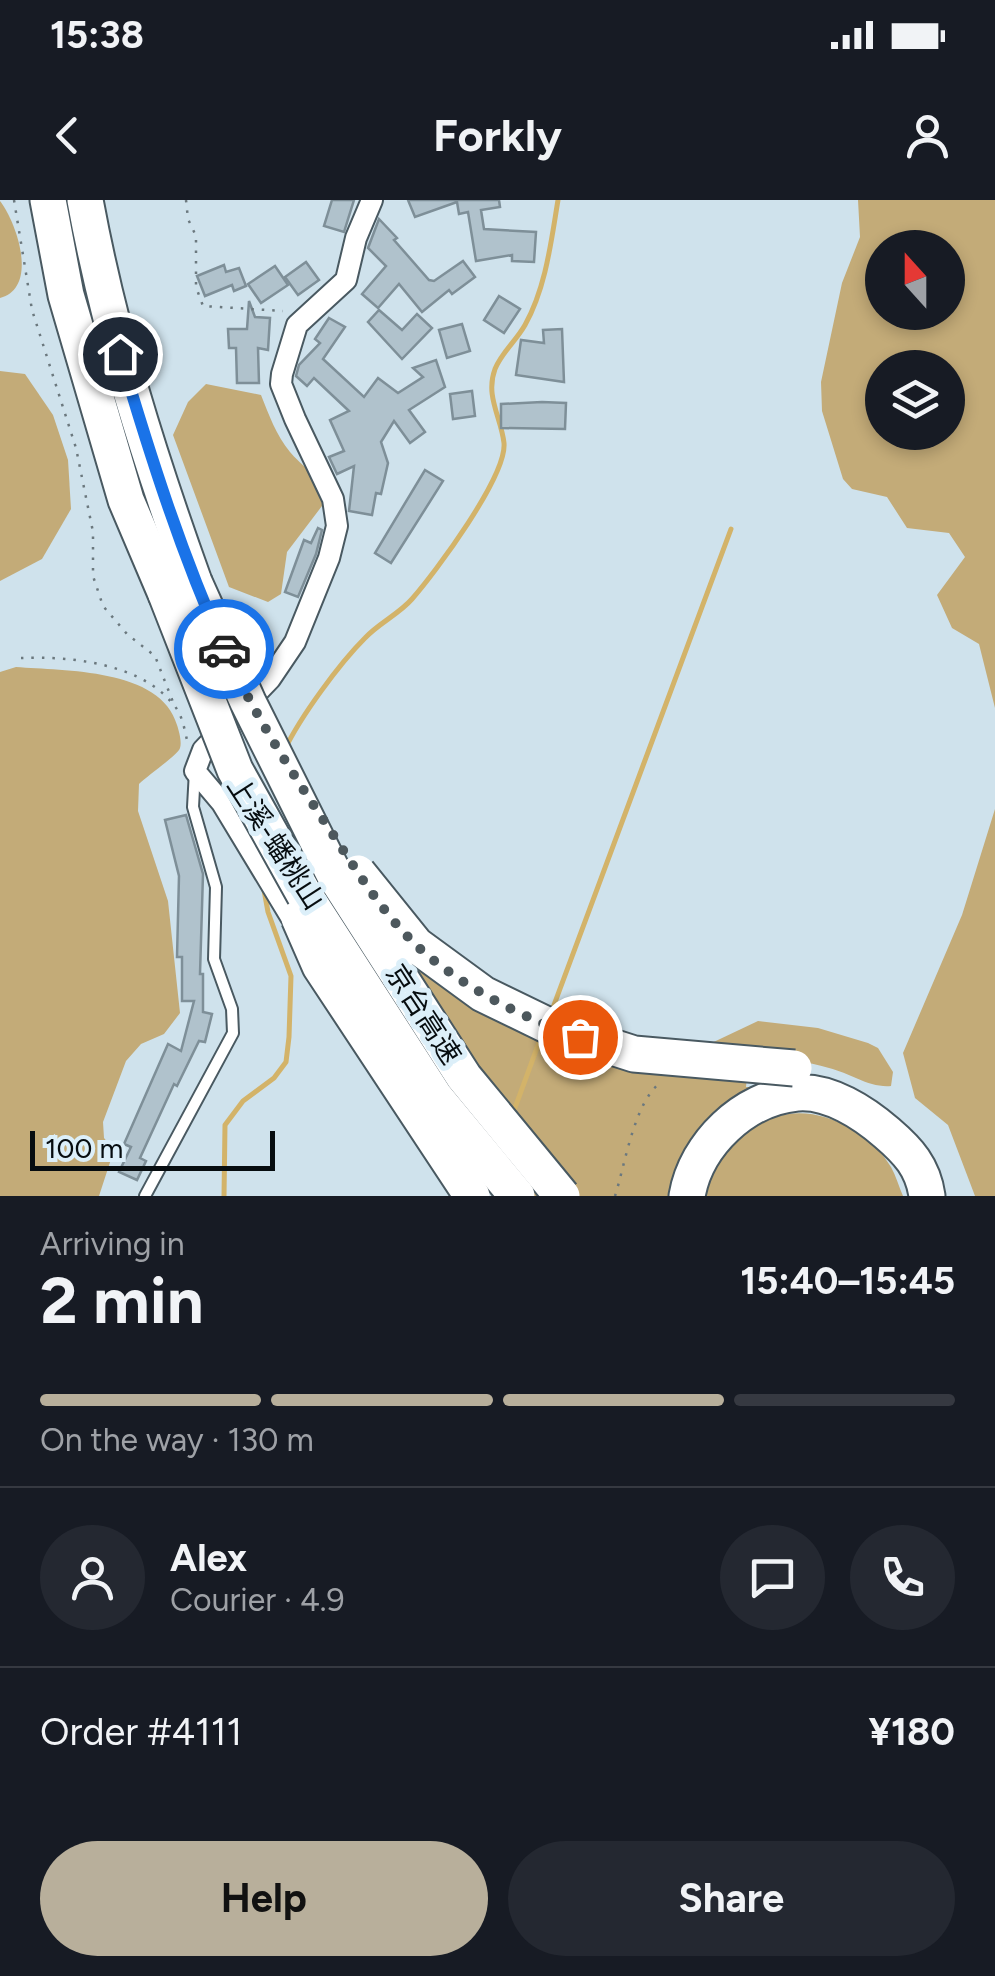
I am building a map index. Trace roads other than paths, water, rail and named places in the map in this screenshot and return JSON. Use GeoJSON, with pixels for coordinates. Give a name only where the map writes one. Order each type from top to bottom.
{"type":"FeatureCollection","features":[{"type":"Feature","properties":{"kind":"highway","name":"京台高速"},"geometry":{"type":"LineString","coordinates":[[48,200],[66,295],[126,500],[248,702],[335,876],[464,1077],[562,1196]]}},
{"type":"Feature","properties":{"kind":"highway","name":"京台高速"},"geometry":{"type":"LineString","coordinates":[[84,200],[100,287],[160,488],[180,588],[235,770],[304,894],[435,1098],[517,1196]]}},
{"type":"Feature","properties":{"kind":"highway"},"geometry":{"type":"LineString","coordinates":[[248,702],[372,894],[416,945],[483,994],[553,1028],[634,1054],[797,1080],[852,1082],[892,1108],[932,1143],[949,1196]]}},
{"type":"Feature","properties":{"kind":"highway"},"geometry":{"type":"LineString","coordinates":[[235,770],[320,966],[468,1196]]}},
{"type":"Feature","properties":{"kind":"highway"},"geometry":{"type":"LineString","coordinates":[[686,1196],[690,1174],[720,1132],[797,1080]]}},
{"type":"Feature","properties":{"kind":"highway"},"geometry":{"type":"LineString","coordinates":[[797,1080],[843,1102],[913,1156],[927,1196]]}},
{"type":"Feature","properties":{"kind":"street","name":"上溪-蟠桃山"},"geometry":{"type":"LineString","coordinates":[[372,200],[356,238],[346,280],[297,325],[281,384],[333,499],[337,526],[333,542],[295,642],[270,679],[203,750],[195,772],[222,803],[428,1144],[468,1196]]}},
{"type":"Feature","properties":{"kind":"lane"},"geometry":{"type":"LineString","coordinates":[[145,1196],[234,1033],[232,1009],[214,959],[216,887],[193,807],[195,772]]}},
{"type":"Feature","properties":{"kind":"waterway"},"geometry":{"type":"LineString","coordinates":[[285,749],[310,706],[344,662],[371,633],[407,604],[437,568],[494,478],[504,443],[492,379],[498,363],[525,325],[538,295],[558,200]]}},
{"type":"Feature","properties":{"kind":"waterway"},"geometry":{"type":"LineString","coordinates":[[551,1013],[731,529]]}},
{"type":"Feature","properties":{"kind":"waterway"},"geometry":{"type":"LineString","coordinates":[[224,1196],[225,1125],[243,1101],[274,1078],[286,1062],[291,976],[264,890]]}},
{"type":"Feature","properties":{"kind":"waterway"},"geometry":{"type":"LineString","coordinates":[[512,1116],[541,1037]]}}]}
